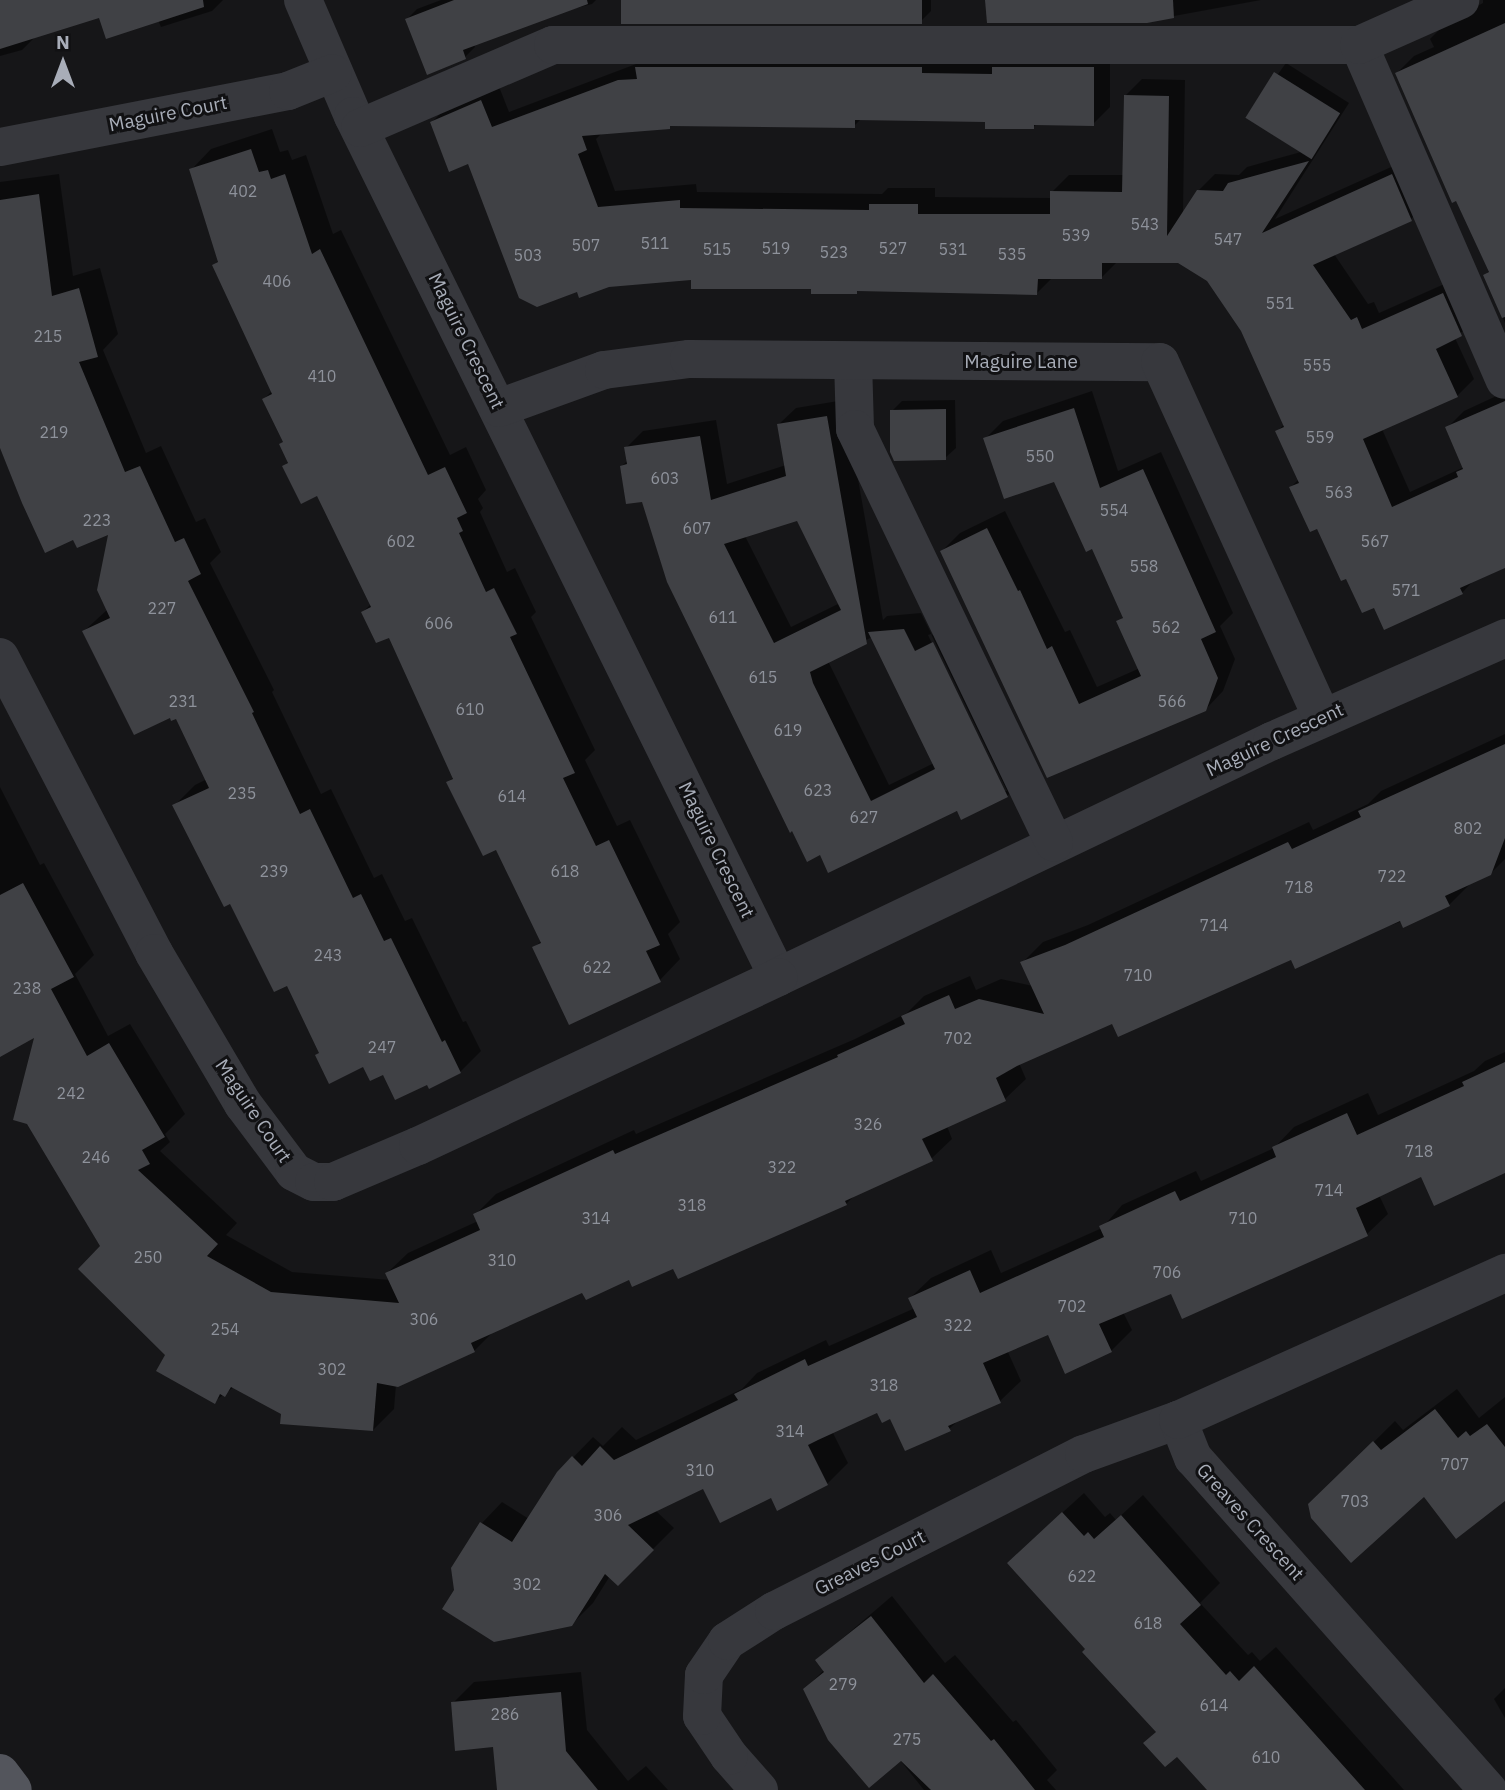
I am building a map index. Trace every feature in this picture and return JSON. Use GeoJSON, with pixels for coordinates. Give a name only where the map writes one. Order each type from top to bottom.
{"type":"FeatureCollection","features":[{"type":"Feature","properties":{"kind":"main road"},"geometry":{"type":"LineString","coordinates":[[0,1773],[13,1790]]}},
{"type":"Feature","properties":{"kind":"street","name":"Maguire Crescent"},"geometry":{"type":"LineString","coordinates":[[303,0],[360,128],[778,978],[1054,843],[1322,718],[1505,638]]}},
{"type":"Feature","properties":{"kind":"street"},"geometry":{"type":"LineString","coordinates":[[360,128],[553,45],[1359,45],[1460,0]]}},
{"type":"Feature","properties":{"kind":"street"},"geometry":{"type":"LineString","coordinates":[[1359,45],[1505,380]]}},
{"type":"Feature","properties":{"kind":"street","name":"Maguire Court"},"geometry":{"type":"LineString","coordinates":[[0,147],[288,91],[334,73]]}},
{"type":"Feature","properties":{"kind":"street","name":"Maguire Lane"},"geometry":{"type":"LineString","coordinates":[[499,408],[604,370],[689,359],[1160,362],[1322,718]]}},
{"type":"Feature","properties":{"kind":"street"},"geometry":{"type":"LineString","coordinates":[[853,361],[855,429],[1054,843]]}},
{"type":"Feature","properties":{"kind":"street","name":"Maguire Court"},"geometry":{"type":"LineString","coordinates":[[0,657],[154,953],[243,1104],[294,1172],[314,1182],[333,1182],[418,1146],[778,978]]}},
{"type":"Feature","properties":{"kind":"street"},"geometry":{"type":"LineString","coordinates":[[1178,1420],[1505,1273]]}},
{"type":"Feature","properties":{"kind":"street","name":"Greaves Court"},"geometry":{"type":"LineString","coordinates":[[759,1790],[729,1756],[702,1716],[704,1675],[727,1641],[774,1611],[1084,1454],[1178,1420]]}},
{"type":"Feature","properties":{"kind":"street","name":"Greaves Crescent"},"geometry":{"type":"LineString","coordinates":[[1178,1420],[1193,1458],[1488,1790]]}},
{"type":"Feature","properties":{"kind":"building"},"geometry":{"type":"Polygon","coordinates":[[[0,0],[203,0],[204,7],[106,39],[99,18],[0,49],[0,0]]]}},
{"type":"Feature","properties":{"kind":"building"},"geometry":{"type":"Polygon","coordinates":[[[454,0],[587,0],[588,4],[463,50],[466,59],[427,75],[405,19],[454,0]]]}},
{"type":"Feature","properties":{"kind":"building"},"geometry":{"type":"Polygon","coordinates":[[[621,0],[922,0],[922,24],[621,24],[621,0]]]}},
{"type":"Feature","properties":{"kind":"building"},"geometry":{"type":"Polygon","coordinates":[[[985,0],[1173,0],[1174,18],[1147,23],[987,23],[985,0]]]}},
{"type":"Feature","properties":{"kind":"building"},"geometry":{"type":"Polygon","coordinates":[[[1505,23],[1505,317],[1502,318],[1483,275],[1489,272],[1456,201],[1452,203],[1395,73],[1505,23]]]}},
{"type":"Feature","properties":{"kind":"building"},"geometry":{"type":"Polygon","coordinates":[[[635,67],[922,67],[922,73],[992,74],[992,67],[1094,67],[1094,126],[1034,125],[1034,129],[985,129],[985,122],[855,120],[855,128],[670,126],[670,129],[582,136],[587,150],[578,154],[598,207],[680,200],[680,208],[869,210],[869,204],[918,204],[918,214],[1050,214],[1050,191],[1122,192],[1124,95],[1169,96],[1167,236],[1197,190],[1223,191],[1228,183],[1309,161],[1262,233],[1392,174],[1412,221],[1313,265],[1351,320],[1357,317],[1362,329],[1443,293],[1462,336],[1436,349],[1458,397],[1363,439],[1392,507],[1458,477],[1456,472],[1463,469],[1445,427],[1505,401],[1505,568],[1460,588],[1463,594],[1384,630],[1374,608],[1362,613],[1346,579],[1341,581],[1317,529],[1310,532],[1289,487],[1299,483],[1275,431],[1284,427],[1241,331],[1207,281],[1178,263],[1102,263],[1102,279],[1038,279],[1037,295],[857,291],[857,294],[811,294],[811,289],[691,289],[691,280],[609,287],[579,298],[577,292],[537,307],[519,298],[468,164],[449,172],[430,122],[481,100],[492,127],[618,80],[637,79],[635,67]]]}},
{"type":"Feature","properties":{"kind":"building"},"geometry":{"type":"Polygon","coordinates":[[[1274,72],[1340,113],[1312,159],[1245,118],[1274,72]]]}},
{"type":"Feature","properties":{"kind":"building"},"geometry":{"type":"Polygon","coordinates":[[[251,149],[259,172],[268,170],[271,179],[285,174],[312,254],[320,249],[428,475],[445,467],[467,513],[457,518],[463,531],[459,533],[486,592],[494,588],[517,634],[510,637],[575,773],[563,778],[596,846],[609,840],[660,945],[646,951],[661,982],[569,1025],[532,947],[541,943],[496,850],[483,856],[446,782],[453,779],[389,638],[376,643],[361,612],[371,607],[317,496],[301,504],[282,466],[288,463],[279,444],[283,442],[262,399],[272,394],[212,265],[218,262],[189,169],[251,149]]]}},
{"type":"Feature","properties":{"kind":"building"},"geometry":{"type":"Polygon","coordinates":[[[39,194],[52,296],[79,288],[98,357],[79,362],[125,472],[140,466],[175,542],[184,538],[201,574],[188,581],[254,712],[252,713],[300,814],[310,809],[353,898],[361,894],[384,941],[391,938],[442,1042],[445,1040],[461,1073],[429,1089],[427,1085],[395,1100],[383,1075],[370,1081],[363,1067],[329,1084],[315,1055],[319,1053],[287,986],[274,992],[230,904],[224,907],[172,805],[209,788],[176,719],[171,721],[170,718],[134,735],[82,631],[110,618],[97,590],[108,535],[77,548],[73,540],[45,553],[22,503],[0,448],[0,200],[39,194]]]}},
{"type":"Feature","properties":{"kind":"building"},"geometry":{"type":"Polygon","coordinates":[[[1074,408],[1100,488],[1143,469],[1216,632],[1201,639],[1218,678],[1206,711],[1047,778],[940,551],[987,528],[1047,649],[1052,646],[1079,704],[1141,676],[1116,621],[1123,618],[1092,549],[1086,552],[1054,482],[1004,499],[983,438],[1074,408]]]}},
{"type":"Feature","properties":{"kind":"building"},"geometry":{"type":"Polygon","coordinates":[[[946,409],[946,460],[894,461],[890,452],[890,410],[946,409]]]}},
{"type":"Feature","properties":{"kind":"building"},"geometry":{"type":"Polygon","coordinates":[[[827,416],[867,644],[810,672],[871,801],[935,769],[868,632],[904,629],[915,651],[933,642],[1008,797],[961,820],[957,811],[828,873],[820,855],[807,862],[792,831],[790,833],[667,582],[642,502],[626,504],[620,466],[627,464],[624,447],[700,436],[711,500],[786,476],[777,424],[827,416]],[[797,521],[724,544],[774,643],[841,610],[797,521]]]}},
{"type":"Feature","properties":{"kind":"building"},"geometry":{"type":"Polygon","coordinates":[[[1505,744],[1505,838],[1491,875],[1445,896],[1450,906],[1403,928],[1400,921],[1295,969],[1291,960],[1118,1037],[1112,1024],[1017,1066],[996,1078],[1006,1101],[922,1139],[933,1161],[845,1201],[847,1205],[678,1279],[673,1269],[632,1287],[629,1280],[586,1300],[582,1293],[471,1343],[475,1352],[398,1387],[377,1383],[373,1431],[280,1424],[281,1414],[231,1387],[225,1397],[220,1394],[215,1404],[156,1371],[165,1355],[78,1269],[100,1246],[27,1124],[13,1120],[34,1038],[0,1057],[0,895],[23,883],[74,977],[51,989],[87,1056],[109,1043],[165,1137],[142,1150],[150,1164],[138,1170],[218,1244],[207,1256],[271,1292],[399,1303],[385,1273],[480,1230],[473,1214],[613,1150],[615,1154],[838,1057],[837,1055],[905,1024],[901,1016],[949,995],[955,1009],[979,999],[1044,1014],[1020,962],[1065,945],[1288,842],[1292,849],[1361,817],[1358,811],[1505,744]]]}},
{"type":"Feature","properties":{"kind":"building"},"geometry":{"type":"Polygon","coordinates":[[[1505,1062],[1505,1173],[1434,1206],[1421,1177],[1356,1208],[1368,1236],[1182,1319],[1171,1294],[1099,1324],[1112,1352],[1065,1374],[1048,1335],[983,1363],[1001,1403],[948,1426],[951,1431],[905,1451],[890,1419],[882,1423],[877,1413],[818,1440],[808,1445],[828,1485],[777,1511],[771,1498],[720,1523],[703,1489],[628,1525],[654,1550],[618,1586],[605,1574],[572,1626],[494,1642],[442,1609],[454,1590],[451,1568],[480,1522],[512,1542],[557,1472],[572,1456],[582,1466],[600,1446],[614,1460],[738,1400],[734,1394],[805,1359],[808,1366],[917,1317],[908,1298],[970,1270],[980,1293],[1104,1237],[1099,1226],[1175,1191],[1180,1201],[1276,1157],[1272,1147],[1347,1113],[1357,1135],[1464,1086],[1462,1082],[1505,1062]]]}},
{"type":"Feature","properties":{"kind":"building"},"geometry":{"type":"Polygon","coordinates":[[[1435,1409],[1458,1438],[1466,1431],[1470,1436],[1487,1424],[1505,1447],[1505,1501],[1456,1539],[1424,1497],[1351,1563],[1311,1518],[1308,1504],[1373,1441],[1381,1450],[1435,1409]]]}},
{"type":"Feature","properties":{"kind":"building"},"geometry":{"type":"Polygon","coordinates":[[[1062,1512],[1084,1536],[1088,1532],[1094,1539],[1121,1515],[1201,1605],[1180,1624],[1226,1675],[1230,1671],[1239,1681],[1254,1666],[1365,1790],[1207,1790],[1177,1757],[1165,1767],[1143,1743],[1156,1732],[1082,1652],[1085,1649],[1007,1563],[1062,1512]]]}},
{"type":"Feature","properties":{"kind":"building"},"geometry":{"type":"Polygon","coordinates":[[[871,1616],[924,1683],[933,1674],[991,1741],[994,1739],[1035,1790],[931,1790],[901,1761],[869,1788],[828,1740],[803,1689],[824,1672],[815,1660],[871,1616]]]}},
{"type":"Feature","properties":{"kind":"building"},"geometry":{"type":"Polygon","coordinates":[[[561,1692],[566,1751],[598,1790],[497,1790],[493,1747],[455,1751],[451,1702],[561,1692]]]}}]}
